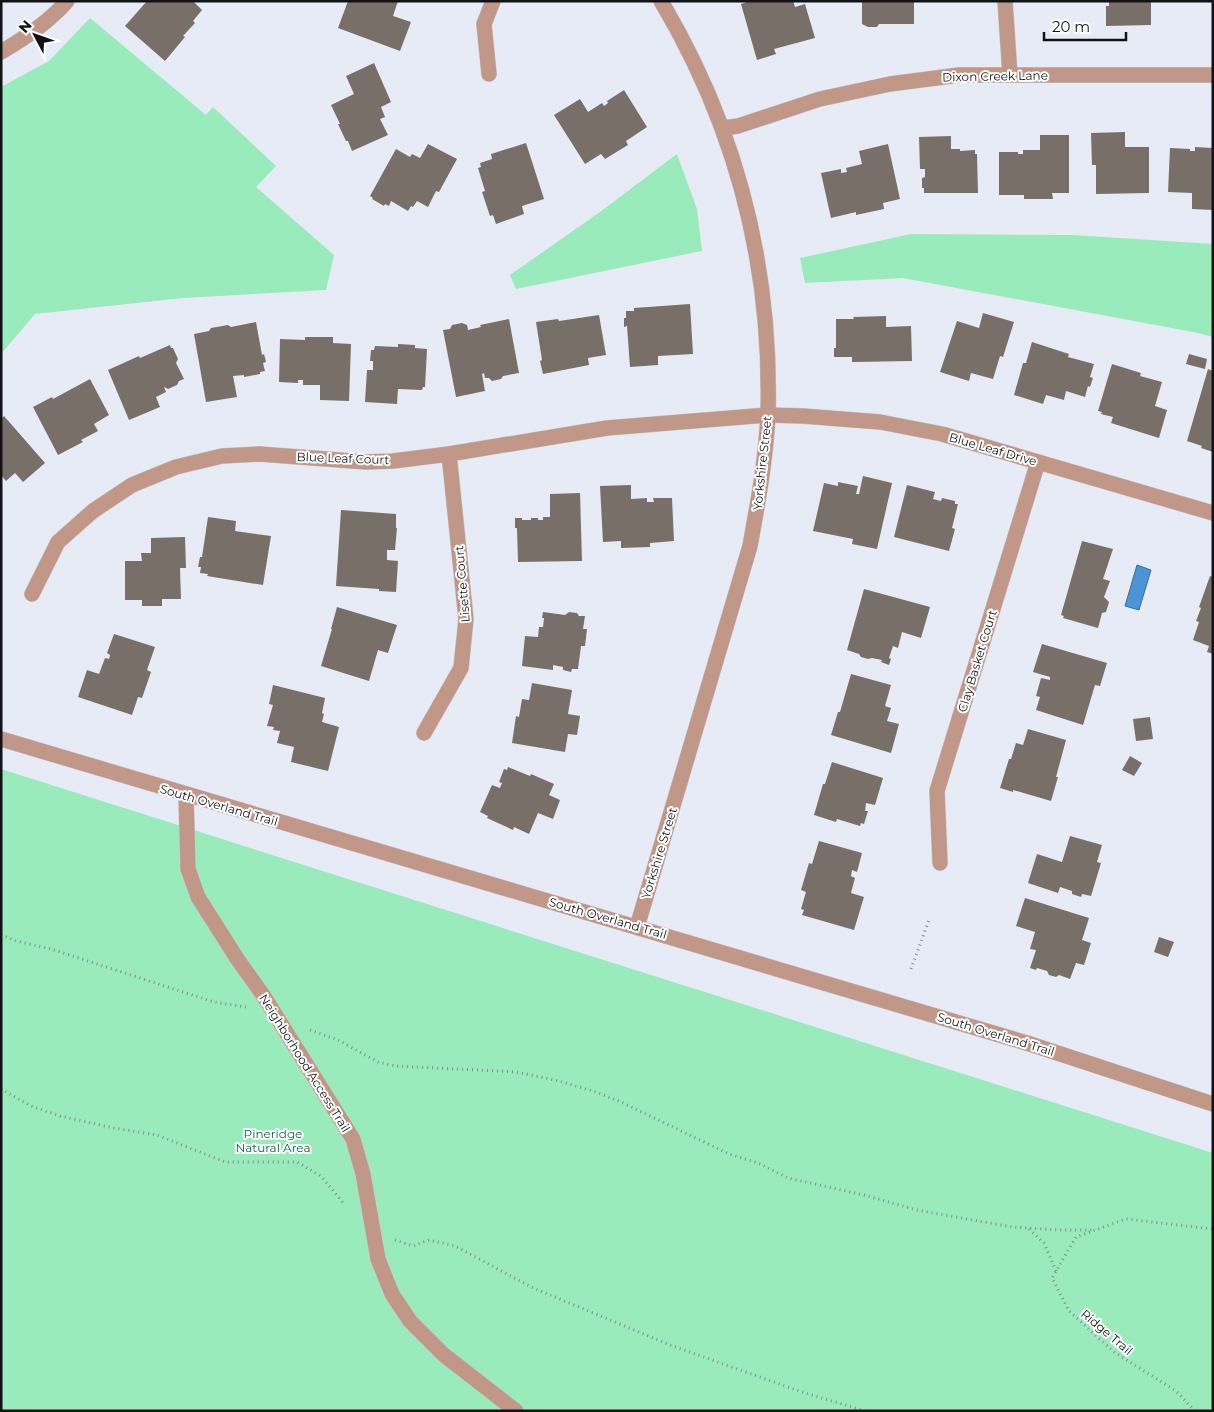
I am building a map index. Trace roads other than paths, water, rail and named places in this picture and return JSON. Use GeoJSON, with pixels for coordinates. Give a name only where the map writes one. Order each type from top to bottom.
{"type":"FeatureCollection","features":[{"type":"Feature","properties":{"kind":"street"},"geometry":{"type":"LineString","coordinates":[[1,52],[26,37],[67,1]]}},
{"type":"Feature","properties":{"kind":"street"},"geometry":{"type":"LineString","coordinates":[[489,74],[484,24],[493,1]]}},
{"type":"Feature","properties":{"kind":"street","name":"Yorkshire Street"},"geometry":{"type":"LineString","coordinates":[[637,927],[750,546],[762,483],[768,415],[766,316],[746,202],[714,104],[681,35],[661,1]]}},
{"type":"Feature","properties":{"kind":"street"},"geometry":{"type":"LineString","coordinates":[[1005,1],[1010,75]]}},
{"type":"Feature","properties":{"kind":"street","name":"Dixon Creek Lane"},"geometry":{"type":"LineString","coordinates":[[723,128],[738,126],[820,99],[890,84],[959,74],[1213,75]]}},
{"type":"Feature","properties":{"kind":"street","name":"Blue Leaf Court"},"geometry":{"type":"LineString","coordinates":[[32,594],[58,542],[93,511],[132,485],[176,467],[222,456],[259,454],[366,462],[393,461],[450,454],[607,428],[768,415]]}},
{"type":"Feature","properties":{"kind":"street","name":"Blue Leaf Drive"},"geometry":{"type":"LineString","coordinates":[[768,415],[880,422],[942,434],[1213,513]]}},
{"type":"Feature","properties":{"kind":"street","name":"Lisette Court"},"geometry":{"type":"LineString","coordinates":[[424,733],[461,668],[466,619],[450,454]]}},
{"type":"Feature","properties":{"kind":"street","name":"Clay Basket Court"},"geometry":{"type":"LineString","coordinates":[[940,863],[937,791],[1038,462]]}},
{"type":"Feature","properties":{"kind":"street","name":"South Overland Trail"},"geometry":{"type":"LineString","coordinates":[[1,740],[1030,1044],[1213,1104]]}},
{"type":"Feature","properties":{"kind":"street","name":"Neighborhood Access Trail"},"geometry":{"type":"LineString","coordinates":[[186,795],[188,869],[198,897],[274,1012],[353,1139],[369,1202],[378,1259],[392,1294],[410,1321],[444,1355],[516,1411]]}},
{"type":"Feature","properties":{"kind":"water"},"geometry":{"type":"Polygon","coordinates":[[[1137,565],[1151,570],[1139,610],[1125,606],[1137,565]]]}},
{"type":"Feature","properties":{"kind":"park label","name":"Pineridge Natural Area"},"geometry":{"type":"Point","coordinates":[273,1140]}}]}
